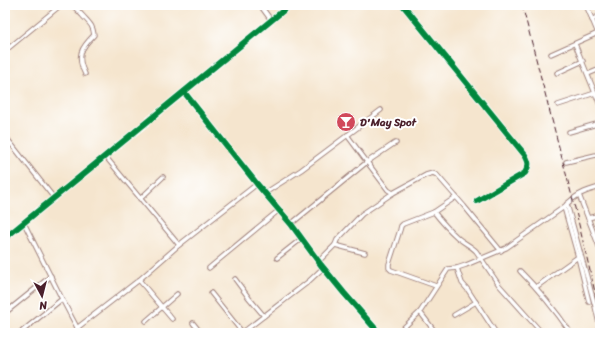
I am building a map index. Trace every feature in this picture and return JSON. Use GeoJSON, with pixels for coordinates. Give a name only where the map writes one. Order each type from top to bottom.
{"type":"FeatureCollection","features":[{"type":"Feature","properties":{"kind":"street"},"geometry":{"type":"LineString","coordinates":[[5,51],[61,5]]}},
{"type":"Feature","properties":{"kind":"street"},"geometry":{"type":"LineString","coordinates":[[72,5],[89,22],[94,31],[94,35],[81,52],[81,66],[85,74]]}},
{"type":"Feature","properties":{"kind":"street"},"geometry":{"type":"LineString","coordinates":[[260,5],[272,20]]}},
{"type":"Feature","properties":{"kind":"street"},"geometry":{"type":"LineString","coordinates":[[5,238],[290,5]]}},
{"type":"Feature","properties":{"kind":"street"},"geometry":{"type":"LineString","coordinates":[[403,5],[528,161],[529,166],[525,173],[477,201]]}},
{"type":"Feature","properties":{"kind":"street"},"geometry":{"type":"LineString","coordinates":[[551,54],[599,36],[586,5]]}},
{"type":"Feature","properties":{"kind":"street"},"geometry":{"type":"LineString","coordinates":[[592,20],[600,15]]}},
{"type":"Feature","properties":{"kind":"street"},"geometry":{"type":"LineString","coordinates":[[575,44],[600,105]]}},
{"type":"Feature","properties":{"kind":"street"},"geometry":{"type":"LineString","coordinates":[[557,73],[583,61]]}},
{"type":"Feature","properties":{"kind":"street"},"geometry":{"type":"LineString","coordinates":[[588,74],[600,69]]}},
{"type":"Feature","properties":{"kind":"street"},"geometry":{"type":"LineString","coordinates":[[184,92],[257,184],[291,224],[318,262],[379,333]]}},
{"type":"Feature","properties":{"kind":"street"},"geometry":{"type":"LineString","coordinates":[[558,105],[595,93]]}},
{"type":"Feature","properties":{"kind":"street"},"geometry":{"type":"LineString","coordinates":[[265,193],[301,170],[381,110]]}},
{"type":"Feature","properties":{"kind":"street"},"geometry":{"type":"LineString","coordinates":[[569,132],[600,124]]}},
{"type":"Feature","properties":{"kind":"street"},"geometry":{"type":"LineString","coordinates":[[347,135],[388,190],[393,193]]}},
{"type":"Feature","properties":{"kind":"street"},"geometry":{"type":"LineString","coordinates":[[5,136],[54,198]]}},
{"type":"Feature","properties":{"kind":"street"},"geometry":{"type":"LineString","coordinates":[[291,224],[367,162],[396,143]]}},
{"type":"Feature","properties":{"kind":"street"},"geometry":{"type":"LineString","coordinates":[[566,162],[600,154]]}},
{"type":"Feature","properties":{"kind":"street"},"geometry":{"type":"LineString","coordinates":[[105,156],[178,245]]}},
{"type":"Feature","properties":{"kind":"street"},"geometry":{"type":"LineString","coordinates":[[318,262],[362,214],[393,193],[426,175],[433,173],[437,175],[501,251]]}},
{"type":"Feature","properties":{"kind":"street"},"geometry":{"type":"LineString","coordinates":[[140,199],[164,177]]}},
{"type":"Feature","properties":{"kind":"street"},"geometry":{"type":"LineString","coordinates":[[77,328],[139,280],[178,245],[257,184]]}},
{"type":"Feature","properties":{"kind":"street"},"geometry":{"type":"LineString","coordinates":[[398,333],[420,312],[448,269],[457,268],[511,246],[566,206],[572,199],[586,191],[600,187]]}},
{"type":"Feature","properties":{"kind":"street"},"geometry":{"type":"LineString","coordinates":[[579,195],[600,249]]}},
{"type":"Feature","properties":{"kind":"street"},"geometry":{"type":"LineString","coordinates":[[436,286],[391,270],[389,268],[389,264],[401,226],[403,224],[434,212],[456,197]]}},
{"type":"Feature","properties":{"kind":"street"},"geometry":{"type":"LineString","coordinates":[[566,206],[589,302]]}},
{"type":"Feature","properties":{"kind":"street"},"geometry":{"type":"LineString","coordinates":[[566,206],[600,328]]}},
{"type":"Feature","properties":{"kind":"street"},"geometry":{"type":"LineString","coordinates":[[210,268],[279,210]]}},
{"type":"Feature","properties":{"kind":"street"},"geometry":{"type":"LineString","coordinates":[[434,212],[459,239],[474,249],[499,284],[542,333]]}},
{"type":"Feature","properties":{"kind":"street"},"geometry":{"type":"LineString","coordinates":[[588,218],[600,214]]}},
{"type":"Feature","properties":{"kind":"street"},"geometry":{"type":"LineString","coordinates":[[24,223],[80,333]]}},
{"type":"Feature","properties":{"kind":"street"},"geometry":{"type":"LineString","coordinates":[[277,258],[301,239]]}},
{"type":"Feature","properties":{"kind":"street"},"geometry":{"type":"LineString","coordinates":[[335,245],[365,253]]}},
{"type":"Feature","properties":{"kind":"street"},"geometry":{"type":"LineString","coordinates":[[536,287],[578,257]]}},
{"type":"Feature","properties":{"kind":"street"},"geometry":{"type":"LineString","coordinates":[[211,293],[242,333],[323,268]]}},
{"type":"Feature","properties":{"kind":"street"},"geometry":{"type":"LineString","coordinates":[[457,268],[460,280],[496,333]]}},
{"type":"Feature","properties":{"kind":"street"},"geometry":{"type":"LineString","coordinates":[[520,271],[536,287],[571,333]]}},
{"type":"Feature","properties":{"kind":"street"},"geometry":{"type":"LineString","coordinates":[[5,312],[51,276]]}},
{"type":"Feature","properties":{"kind":"street"},"geometry":{"type":"LineString","coordinates":[[234,279],[264,316]]}},
{"type":"Feature","properties":{"kind":"street"},"geometry":{"type":"LineString","coordinates":[[139,280],[172,319]]}},
{"type":"Feature","properties":{"kind":"street"},"geometry":{"type":"LineString","coordinates":[[146,321],[177,294]]}},
{"type":"Feature","properties":{"kind":"street"},"geometry":{"type":"LineString","coordinates":[[20,333],[62,299]]}},
{"type":"Feature","properties":{"kind":"street"},"geometry":{"type":"LineString","coordinates":[[454,315],[476,302]]}},
{"type":"Feature","properties":{"kind":"street"},"geometry":{"type":"LineString","coordinates":[[420,312],[436,333]]}},
{"type":"Feature","properties":{"kind":"street"},"geometry":{"type":"LineString","coordinates":[[193,323],[201,333]]}},
{"type":"Feature","properties":{"kind":"railway"},"geometry":{"type":"LineString","coordinates":[[522,5],[576,212],[600,313]]}},
{"type":"Feature","properties":{"kind":"cycle path"},"geometry":{"type":"LineString","coordinates":[[5,238],[290,5]]}},
{"type":"Feature","properties":{"kind":"cycle path"},"geometry":{"type":"LineString","coordinates":[[403,5],[528,160],[528,166],[525,173],[477,201]]}},
{"type":"Feature","properties":{"kind":"cycle path"},"geometry":{"type":"LineString","coordinates":[[184,92],[257,184],[291,224],[321,265],[379,333]]}},
{"type":"Feature","properties":{"kind":"place","name":"D'May Spot"},"geometry":{"type":"Point","coordinates":[346,122]}}]}
